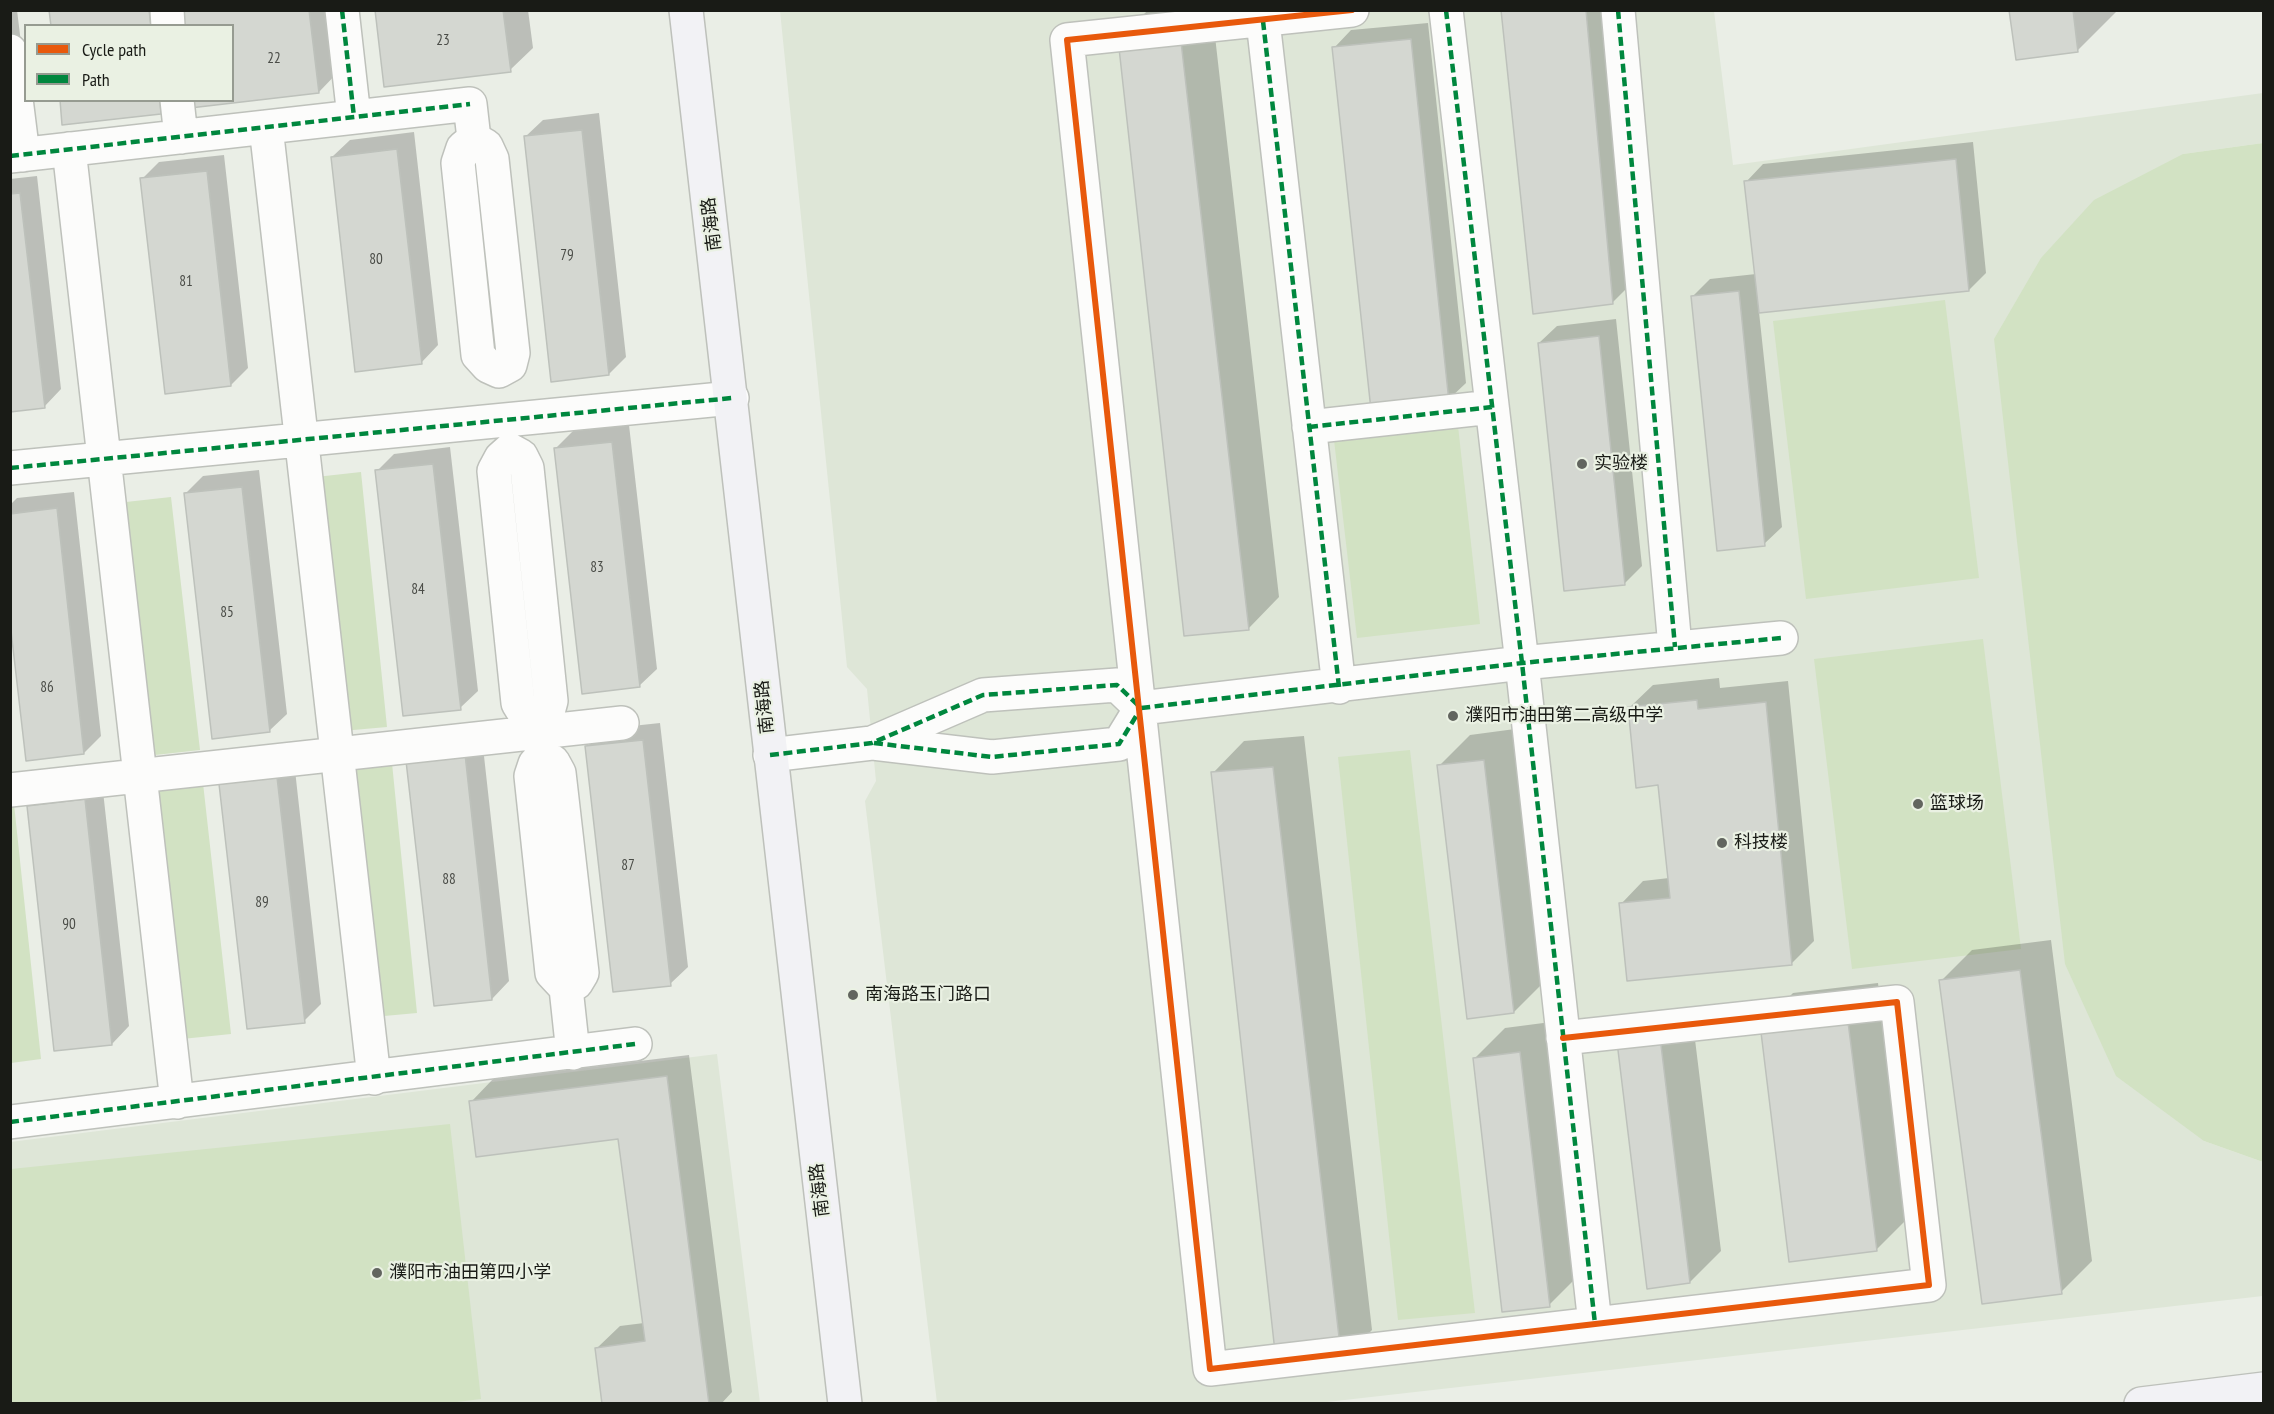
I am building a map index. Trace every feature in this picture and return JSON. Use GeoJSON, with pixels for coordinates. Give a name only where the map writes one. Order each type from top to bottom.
{"type":"FeatureCollection","features":[{"type":"Feature","properties":{"kind":"street"},"geometry":{"type":"LineString","coordinates":[[342,10],[354,117]]}},
{"type":"Feature","properties":{"kind":"street","name":"南海路"},"geometry":{"type":"LineString","coordinates":[[686,10],[845,1404]]}},
{"type":"Feature","properties":{"kind":"street"},"geometry":{"type":"LineString","coordinates":[[1352,10],[1067,40],[1141,708],[1210,1369],[1929,1285],[1897,1002],[1563,1038]]}},
{"type":"Feature","properties":{"kind":"street"},"geometry":{"type":"LineString","coordinates":[[1446,10],[1522,663],[1595,1324]]}},
{"type":"Feature","properties":{"kind":"street"},"geometry":{"type":"LineString","coordinates":[[1618,10],[1675,647]]}},
{"type":"Feature","properties":{"kind":"street"},"geometry":{"type":"LineString","coordinates":[[1263,21],[1339,687]]}},
{"type":"Feature","properties":{"kind":"street"},"geometry":{"type":"LineString","coordinates":[[10,51],[17,156],[470,104],[474,139],[486,146],[492,159],[513,353],[510,365],[499,371],[507,435],[527,468],[551,700],[540,737],[559,773],[582,973],[576,983],[566,988],[573,1053]]}},
{"type":"Feature","properties":{"kind":"street"},"geometry":{"type":"LineString","coordinates":[[177,102],[181,137]]}},
{"type":"Feature","properties":{"kind":"street"},"geometry":{"type":"LineString","coordinates":[[266,127],[374,1078]]}},
{"type":"Feature","properties":{"kind":"street"},"geometry":{"type":"LineString","coordinates":[[69,149],[177,1102]]}},
{"type":"Feature","properties":{"kind":"street"},"geometry":{"type":"LineString","coordinates":[[10,468],[301,440],[507,435],[732,398]]}},
{"type":"Feature","properties":{"kind":"street"},"geometry":{"type":"LineString","coordinates":[[1309,427],[1492,407]]}},
{"type":"Feature","properties":{"kind":"street"},"geometry":{"type":"LineString","coordinates":[[872,743],[983,696],[1117,685],[1141,708],[1339,687],[1522,663],[1780,638]]}},
{"type":"Feature","properties":{"kind":"street"},"geometry":{"type":"LineString","coordinates":[[770,755],[872,743],[992,757],[1119,744],[1141,708]]}},
{"type":"Feature","properties":{"kind":"street"},"geometry":{"type":"LineString","coordinates":[[10,790],[337,754],[540,737],[622,723]]}},
{"type":"Feature","properties":{"kind":"street"},"geometry":{"type":"LineString","coordinates":[[10,1122],[635,1044]]}},
{"type":"Feature","properties":{"kind":"street"},"geometry":{"type":"LineString","coordinates":[[2141,1404],[2264,1389]]}},
{"type":"Feature","properties":{"kind":"shaded area","name":"濮阳市油田第二高级中学"},"geometry":{"type":"Polygon","coordinates":[[[780,11],[1714,11],[1733,165],[2263,93],[2263,143],[2183,154],[2204,1141],[2263,1162],[2263,1296],[1318,1403],[937,1403],[865,801],[876,781],[867,689],[847,667],[780,11]]]}},
{"type":"Feature","properties":{"kind":"shaded area","name":"濮阳市油田第四小学"},"geometry":{"type":"Polygon","coordinates":[[[717,1054],[760,1403],[11,1403],[10,1142],[717,1054]]]}},
{"type":"Feature","properties":{"kind":"green space"},"geometry":{"type":"Polygon","coordinates":[[[2264,143],[2263,1162],[2204,1141],[2116,1076],[2065,964],[1994,339],[2041,258],[2094,200],[2183,154],[2264,143]]]}},
{"type":"Feature","properties":{"kind":"green space"},"geometry":{"type":"Polygon","coordinates":[[[1945,300],[1979,578],[1806,599],[1773,321],[1945,300]]]}},
{"type":"Feature","properties":{"kind":"green space"},"geometry":{"type":"Polygon","coordinates":[[[1458,426],[1480,624],[1357,638],[1334,440],[1458,426]]]}},
{"type":"Feature","properties":{"kind":"green space"},"geometry":{"type":"Polygon","coordinates":[[[361,472],[387,727],[342,731],[316,477],[361,472]]]}},
{"type":"Feature","properties":{"kind":"green space"},"geometry":{"type":"Polygon","coordinates":[[[171,497],[200,750],[155,755],[126,502],[171,497]]]}},
{"type":"Feature","properties":{"kind":"green space","name":"篮球场"},"geometry":{"type":"Polygon","coordinates":[[[1983,639],[2021,949],[1852,969],[1814,659],[1983,639]]]}},
{"type":"Feature","properties":{"kind":"green space"},"geometry":{"type":"Polygon","coordinates":[[[1410,750],[1475,1313],[1398,1320],[1338,757],[1410,750]]]}},
{"type":"Feature","properties":{"kind":"green space"},"geometry":{"type":"Polygon","coordinates":[[[392,763],[417,1013],[373,1017],[347,767],[392,763]]]}},
{"type":"Feature","properties":{"kind":"green space"},"geometry":{"type":"Polygon","coordinates":[[[203,783],[231,1034],[182,1039],[155,788],[203,783]]]}},
{"type":"Feature","properties":{"kind":"green space"},"geometry":{"type":"Polygon","coordinates":[[[14,804],[41,1059],[11,1063],[10,805],[14,804]]]}},
{"type":"Feature","properties":{"kind":"green space"},"geometry":{"type":"Polygon","coordinates":[[[450,1124],[481,1399],[441,1404],[11,1403],[11,1169],[450,1124]]]}},
{"type":"Feature","properties":{"kind":"building"},"geometry":{"type":"Polygon","coordinates":[[[49,10],[149,10],[151,24],[51,24],[49,10]]]}},
{"type":"Feature","properties":{"kind":"building"},"geometry":{"type":"Polygon","coordinates":[[[179,10],[309,10],[319,93],[190,108],[189,102],[234,102],[234,24],[181,24],[179,10]]]}},
{"type":"Feature","properties":{"kind":"building"},"geometry":{"type":"Polygon","coordinates":[[[375,10],[503,10],[511,72],[384,87],[375,10]]]}},
{"type":"Feature","properties":{"kind":"building"},"geometry":{"type":"Polygon","coordinates":[[[1501,10],[1586,10],[1613,304],[1533,314],[1501,10]]]}},
{"type":"Feature","properties":{"kind":"building"},"geometry":{"type":"Polygon","coordinates":[[[2009,10],[2073,10],[2078,52],[2016,60],[2009,10]]]}},
{"type":"Feature","properties":{"kind":"building"},"geometry":{"type":"Polygon","coordinates":[[[1180,33],[1249,630],[1184,636],[1118,39],[1180,33]]]}},
{"type":"Feature","properties":{"kind":"building"},"geometry":{"type":"Polygon","coordinates":[[[1411,39],[1449,402],[1371,410],[1332,47],[1411,39]]]}},
{"type":"Feature","properties":{"kind":"building"},"geometry":{"type":"Polygon","coordinates":[[[60,102],[160,102],[161,114],[62,125],[60,102]]]}},
{"type":"Feature","properties":{"kind":"building"},"geometry":{"type":"Polygon","coordinates":[[[582,130],[609,375],[551,382],[524,136],[582,130]]]}},
{"type":"Feature","properties":{"kind":"building"},"geometry":{"type":"Polygon","coordinates":[[[397,149],[422,364],[355,372],[331,157],[397,149]]]}},
{"type":"Feature","properties":{"kind":"building"},"geometry":{"type":"Polygon","coordinates":[[[1956,159],[1969,291],[1759,313],[1744,181],[1956,159]]]}},
{"type":"Feature","properties":{"kind":"building"},"geometry":{"type":"Polygon","coordinates":[[[207,171],[231,386],[165,394],[140,178],[207,171]]]}},
{"type":"Feature","properties":{"kind":"building"},"geometry":{"type":"Polygon","coordinates":[[[20,193],[45,408],[10,412],[10,194],[20,193]]]}},
{"type":"Feature","properties":{"kind":"building"},"geometry":{"type":"Polygon","coordinates":[[[1739,291],[1765,546],[1717,551],[1691,296],[1739,291]]]}},
{"type":"Feature","properties":{"kind":"building","name":"实验楼"},"geometry":{"type":"Polygon","coordinates":[[[1599,336],[1625,585],[1564,591],[1538,343],[1599,336]]]}},
{"type":"Feature","properties":{"kind":"building"},"geometry":{"type":"Polygon","coordinates":[[[612,442],[640,687],[582,694],[554,448],[612,442]]]}},
{"type":"Feature","properties":{"kind":"building"},"geometry":{"type":"Polygon","coordinates":[[[433,464],[461,710],[403,716],[375,470],[433,464]]]}},
{"type":"Feature","properties":{"kind":"building"},"geometry":{"type":"Polygon","coordinates":[[[242,487],[270,732],[212,739],[184,493],[242,487]]]}},
{"type":"Feature","properties":{"kind":"building"},"geometry":{"type":"Polygon","coordinates":[[[57,508],[84,754],[26,761],[10,622],[10,514],[57,508]]]}},
{"type":"Feature","properties":{"kind":"building","name":"科技楼"},"geometry":{"type":"Polygon","coordinates":[[[1697,700],[1698,709],[1766,702],[1792,965],[1627,981],[1619,903],[1670,898],[1658,785],[1636,788],[1628,707],[1697,700]]]}},
{"type":"Feature","properties":{"kind":"building"},"geometry":{"type":"Polygon","coordinates":[[[643,740],[671,986],[613,992],[585,746],[643,740]]]}},
{"type":"Feature","properties":{"kind":"building"},"geometry":{"type":"Polygon","coordinates":[[[465,754],[492,1000],[434,1006],[406,761],[465,754]]]}},
{"type":"Feature","properties":{"kind":"building"},"geometry":{"type":"Polygon","coordinates":[[[1484,760],[1514,1013],[1467,1019],[1437,765],[1484,760]]]}},
{"type":"Feature","properties":{"kind":"building"},"geometry":{"type":"Polygon","coordinates":[[[1273,767],[1342,1363],[1277,1370],[1211,772],[1273,767]]]}},
{"type":"Feature","properties":{"kind":"building"},"geometry":{"type":"Polygon","coordinates":[[[277,777],[305,1023],[247,1029],[219,784],[277,777]]]}},
{"type":"Feature","properties":{"kind":"building"},"geometry":{"type":"Polygon","coordinates":[[[85,799],[112,1045],[54,1051],[27,806],[85,799]]]}},
{"type":"Feature","properties":{"kind":"building"},"geometry":{"type":"Polygon","coordinates":[[[2020,970],[2062,1294],[1982,1304],[1939,980],[2020,970]]]}},
{"type":"Feature","properties":{"kind":"building"},"geometry":{"type":"Polygon","coordinates":[[[1847,1014],[1877,1251],[1789,1262],[1760,1024],[1847,1014]]]}},
{"type":"Feature","properties":{"kind":"building"},"geometry":{"type":"Polygon","coordinates":[[[1660,1037],[1690,1283],[1647,1289],[1617,1042],[1660,1037]]]}},
{"type":"Feature","properties":{"kind":"building"},"geometry":{"type":"Polygon","coordinates":[[[1520,1052],[1550,1307],[1502,1312],[1473,1058],[1520,1052]]]}},
{"type":"Feature","properties":{"kind":"building"},"geometry":{"type":"Polygon","coordinates":[[[667,1076],[709,1404],[602,1404],[595,1348],[645,1341],[618,1139],[476,1157],[469,1101],[667,1076]]]}},
{"type":"Feature","properties":{"kind":"marked path"},"geometry":{"type":"LineString","coordinates":[[342,10],[354,117]]}},
{"type":"Feature","properties":{"kind":"marked path"},"geometry":{"type":"LineString","coordinates":[[1446,10],[1522,663],[1595,1324]]}},
{"type":"Feature","properties":{"kind":"marked path"},"geometry":{"type":"LineString","coordinates":[[1618,10],[1675,647]]}},
{"type":"Feature","properties":{"kind":"marked path"},"geometry":{"type":"LineString","coordinates":[[1263,21],[1339,687]]}},
{"type":"Feature","properties":{"kind":"marked path"},"geometry":{"type":"LineString","coordinates":[[10,156],[470,104]]}},
{"type":"Feature","properties":{"kind":"marked path"},"geometry":{"type":"LineString","coordinates":[[10,468],[732,398]]}},
{"type":"Feature","properties":{"kind":"marked path"},"geometry":{"type":"LineString","coordinates":[[1309,427],[1492,407]]}},
{"type":"Feature","properties":{"kind":"marked path"},"geometry":{"type":"LineString","coordinates":[[770,755],[872,743],[983,695],[1117,685],[1141,708],[1522,663],[1781,638]]}},
{"type":"Feature","properties":{"kind":"marked path"},"geometry":{"type":"LineString","coordinates":[[874,743],[992,757],[1119,744],[1138,713]]}},
{"type":"Feature","properties":{"kind":"marked path"},"geometry":{"type":"LineString","coordinates":[[10,1122],[635,1044]]}},
{"type":"Feature","properties":{"kind":"cycle path"},"geometry":{"type":"LineString","coordinates":[[1352,10],[1067,40],[1210,1369],[1929,1285],[1897,1002],[1563,1038]]}},
{"type":"Feature","properties":{"kind":"place","name":"实验楼"},"geometry":{"type":"Point","coordinates":[1582,464]}},
{"type":"Feature","properties":{"kind":"place","name":"濮阳市油田第二高级中学"},"geometry":{"type":"Point","coordinates":[1453,716]}},
{"type":"Feature","properties":{"kind":"place","name":"篮球场"},"geometry":{"type":"Point","coordinates":[1918,804]}},
{"type":"Feature","properties":{"kind":"place","name":"科技楼"},"geometry":{"type":"Point","coordinates":[1722,843]}},
{"type":"Feature","properties":{"kind":"place","name":"南海路玉门路口"},"geometry":{"type":"Point","coordinates":[853,995]}},
{"type":"Feature","properties":{"kind":"place","name":"濮阳市油田第四小学"},"geometry":{"type":"Point","coordinates":[377,1273]}}]}
